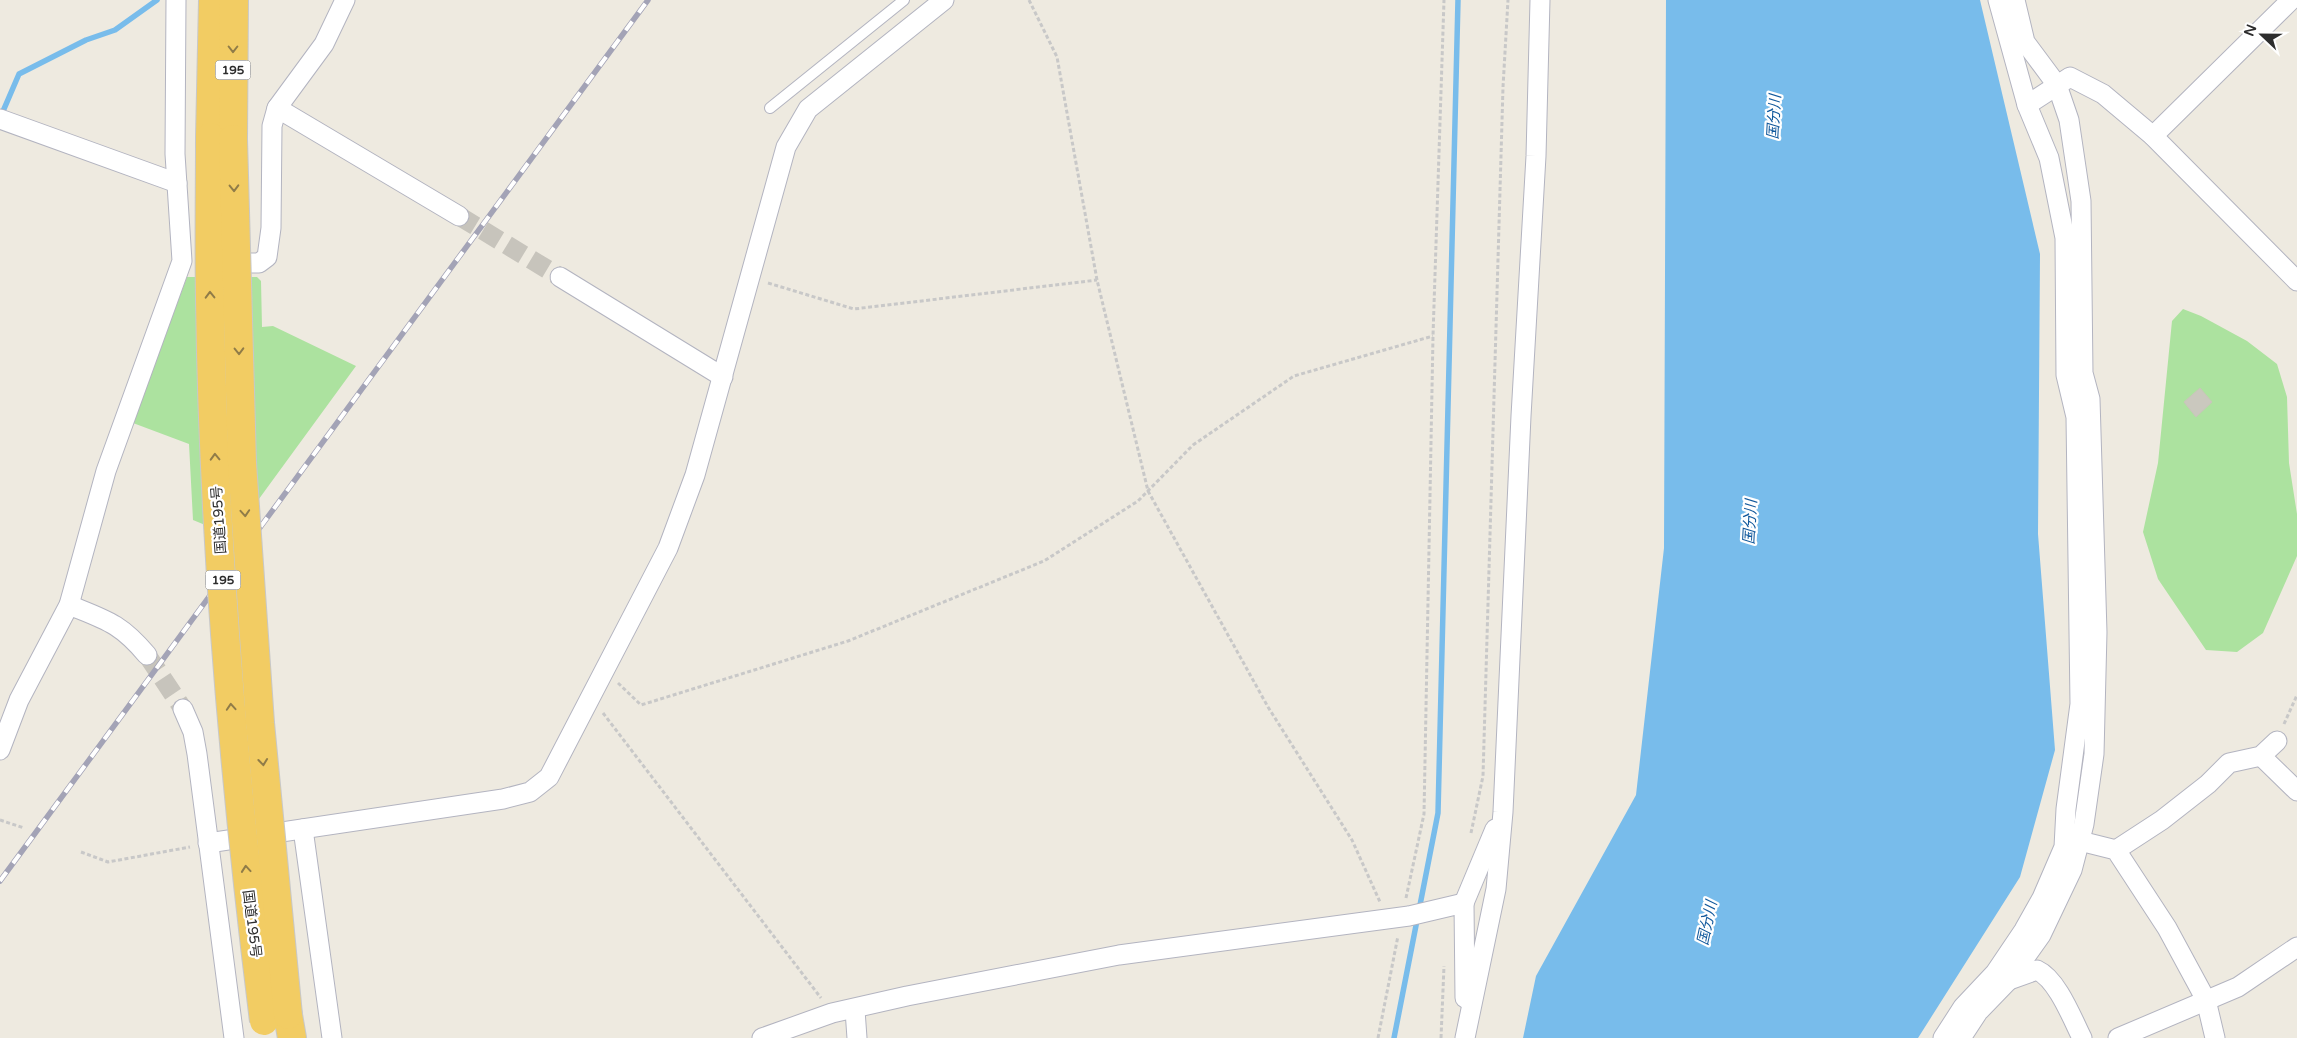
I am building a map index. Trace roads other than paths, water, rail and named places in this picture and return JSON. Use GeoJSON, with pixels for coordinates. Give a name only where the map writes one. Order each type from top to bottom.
{"type":"FeatureCollection","features":[{"type":"Feature","properties":{"kind":"highway","name":"国道195号"},"geometry":{"type":"LineString","coordinates":[[213,0],[278,1028]]}},
{"type":"Feature","properties":{"kind":"highway","name":"国道195号"},"geometry":{"type":"LineString","coordinates":[[222,138],[234,0]]}},
{"type":"Feature","properties":{"kind":"street"},"geometry":{"type":"LineString","coordinates":[[0,750],[19,700],[69,605],[106,471],[182,261],[174,154],[176,0]]}},
{"type":"Feature","properties":{"kind":"street"},"geometry":{"type":"LineString","coordinates":[[182,261],[259,263],[267,257],[271,228],[272,126],[277,108],[324,44],[345,0]]}},
{"type":"Feature","properties":{"kind":"street"},"geometry":{"type":"LineString","coordinates":[[208,843],[503,799],[530,792],[549,777],[668,548],[695,475],[786,148],[808,109],[944,0]]}},
{"type":"Feature","properties":{"kind":"street"},"geometry":{"type":"LineString","coordinates":[[1465,1037],[1496,889],[1503,812],[1521,416],[1536,149],[1540,0]]}},
{"type":"Feature","properties":{"kind":"street"},"geometry":{"type":"LineString","coordinates":[[1943,1038],[1963,1007],[1996,973],[2010,953],[2042,898],[2064,847],[2066,809],[2080,704],[2076,417],[2066,375],[2065,238],[2049,158],[2027,105],[1998,0]]}},
{"type":"Feature","properties":{"kind":"street"},"geometry":{"type":"LineString","coordinates":[[1961,1038],[1978,1012],[2009,980],[2041,935],[2072,870],[2080,840],[2094,754],[2096,632],[2090,399],[2083,374],[2081,200],[2070,120],[2057,85],[2025,42],[2015,0]]}},
{"type":"Feature","properties":{"kind":"street"},"geometry":{"type":"LineString","coordinates":[[2153,136],[2291,0]]}},
{"type":"Feature","properties":{"kind":"street"},"geometry":{"type":"LineString","coordinates":[[2027,105],[2070,77],[2103,94],[2153,136],[2297,281]]}},
{"type":"Feature","properties":{"kind":"street"},"geometry":{"type":"LineString","coordinates":[[277,108],[460,216]]}},
{"type":"Feature","properties":{"kind":"street"},"geometry":{"type":"LineString","coordinates":[[0,119],[177,183]]}},
{"type":"Feature","properties":{"kind":"street"},"geometry":{"type":"LineString","coordinates":[[560,277],[723,377]]}},
{"type":"Feature","properties":{"kind":"street"},"geometry":{"type":"LineString","coordinates":[[69,605],[116,624],[130,635],[147,655]]}},
{"type":"Feature","properties":{"kind":"street"},"geometry":{"type":"LineString","coordinates":[[183,709],[193,732],[234,1038]]}},
{"type":"Feature","properties":{"kind":"street"},"geometry":{"type":"LineString","coordinates":[[2116,850],[2170,814],[2208,784],[2229,763],[2261,756],[2277,741]]}},
{"type":"Feature","properties":{"kind":"street"},"geometry":{"type":"LineString","coordinates":[[2261,756],[2297,791]]}},
{"type":"Feature","properties":{"kind":"street"},"geometry":{"type":"LineString","coordinates":[[1465,1037],[1464,903],[1503,812]]}},
{"type":"Feature","properties":{"kind":"street"},"geometry":{"type":"LineString","coordinates":[[304,829],[332,1038]]}},
{"type":"Feature","properties":{"kind":"street"},"geometry":{"type":"LineString","coordinates":[[2080,840],[2116,850],[2167,928],[2206,1000],[2215,1038]]}},
{"type":"Feature","properties":{"kind":"street"},"geometry":{"type":"LineString","coordinates":[[762,1038],[832,1013],[855,1010],[907,996],[1120,955],[1400,917],[1464,903]]}},
{"type":"Feature","properties":{"kind":"street"},"geometry":{"type":"LineString","coordinates":[[2118,1038],[2238,987],[2297,947]]}},
{"type":"Feature","properties":{"kind":"street"},"geometry":{"type":"LineString","coordinates":[[2009,980],[2037,970],[2045,974],[2065,1004],[2082,1038]]}},
{"type":"Feature","properties":{"kind":"street"},"geometry":{"type":"LineString","coordinates":[[855,1010],[857,1038]]}},
{"type":"Feature","properties":{"kind":"lane"},"geometry":{"type":"LineString","coordinates":[[770,108],[904,0]]}},
{"type":"Feature","properties":{"kind":"water","name":"国分川"},"geometry":{"type":"Polygon","coordinates":[[[1666,0],[1980,0],[2040,254],[2038,534],[2055,750],[2020,877],[1918,1038],[1523,1038],[1536,976],[1636,795],[1664,548],[1666,0]]]}},
{"type":"Feature","properties":{"kind":"waterway"},"geometry":{"type":"LineString","coordinates":[[1,116],[19,74],[86,40],[115,30],[157,0]]}},
{"type":"Feature","properties":{"kind":"waterway"},"geometry":{"type":"LineString","coordinates":[[1394,1038],[1438,813],[1458,0]]}},
{"type":"Feature","properties":{"kind":"tunnel"},"geometry":{"type":"LineString","coordinates":[[459,216],[560,277]]}},
{"type":"Feature","properties":{"kind":"tunnel"},"geometry":{"type":"LineString","coordinates":[[147,655],[183,709]]}},
{"type":"Feature","properties":{"kind":"railway"},"geometry":{"type":"LineString","coordinates":[[0,881],[648,0]]}}]}
